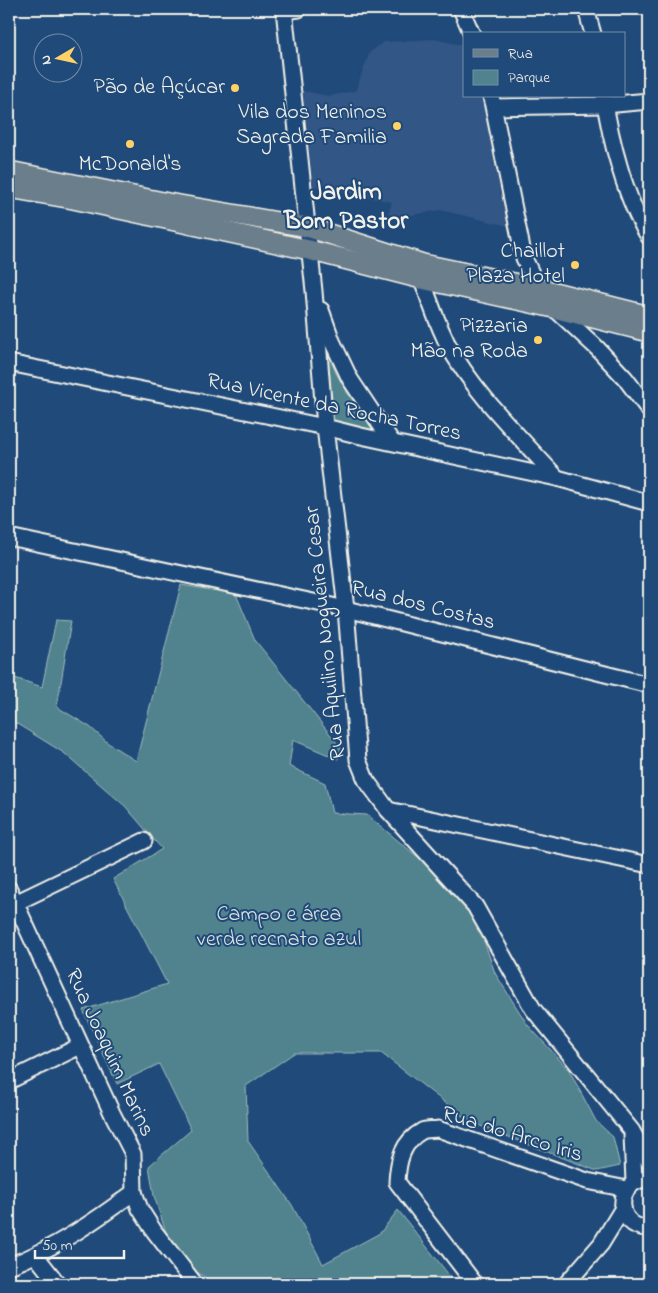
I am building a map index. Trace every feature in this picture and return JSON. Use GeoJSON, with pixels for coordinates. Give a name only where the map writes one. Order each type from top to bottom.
{"type":"FeatureCollection","features":[{"type":"Feature","properties":{"kind":"main road"},"geometry":{"type":"LineString","coordinates":[[9,171],[139,198],[306,227],[422,272],[649,332]]}},
{"type":"Feature","properties":{"kind":"main road"},"geometry":{"type":"LineString","coordinates":[[9,188],[73,199],[309,250],[422,272],[538,288],[649,316]]}},
{"type":"Feature","properties":{"kind":"street","name":"Rua Aquilino Nogueira Cesar"},"geometry":{"type":"LineString","coordinates":[[289,9],[306,227],[314,291],[325,426],[346,608],[358,760],[366,780],[388,810],[474,906],[533,1009],[632,1131],[649,1162]]}},
{"type":"Feature","properties":{"kind":"street"},"geometry":{"type":"LineString","coordinates":[[461,9],[471,32]]}},
{"type":"Feature","properties":{"kind":"street"},"geometry":{"type":"LineString","coordinates":[[586,9],[592,32]]}},
{"type":"Feature","properties":{"kind":"street"},"geometry":{"type":"LineString","coordinates":[[605,101],[626,186],[649,237]]}},
{"type":"Feature","properties":{"kind":"street"},"geometry":{"type":"LineString","coordinates":[[649,101],[492,102],[524,258],[538,288],[554,308],[597,348],[625,378],[649,410]]}},
{"type":"Feature","properties":{"kind":"street"},"geometry":{"type":"LineString","coordinates":[[422,272],[448,343],[468,374],[502,417],[557,478]]}},
{"type":"Feature","properties":{"kind":"street"},"geometry":{"type":"LineString","coordinates":[[314,291],[342,363],[368,408],[392,442]]}},
{"type":"Feature","properties":{"kind":"street","name":"Rua Vicente da Rocha Torres"},"geometry":{"type":"LineString","coordinates":[[9,363],[325,426],[557,478],[649,503]]}},
{"type":"Feature","properties":{"kind":"street","name":"Rua dos Costas"},"geometry":{"type":"LineString","coordinates":[[9,537],[346,608],[649,685]]}},
{"type":"Feature","properties":{"kind":"street"},"geometry":{"type":"LineString","coordinates":[[388,810],[649,865]]}},
{"type":"Feature","properties":{"kind":"street"},"geometry":{"type":"LineString","coordinates":[[13,904],[144,841]]}},
{"type":"Feature","properties":{"kind":"street","name":"Rua Joaquim Marins"},"geometry":{"type":"LineString","coordinates":[[9,888],[13,904],[133,1154],[134,1192],[140,1209],[154,1231],[195,1284]]}},
{"type":"Feature","properties":{"kind":"street"},"geometry":{"type":"LineString","coordinates":[[9,1081],[80,1046]]}},
{"type":"Feature","properties":{"kind":"street","name":"Rua do Arco Íris"},"geometry":{"type":"LineString","coordinates":[[475,1284],[396,1182],[398,1160],[406,1145],[423,1130],[438,1129],[587,1181],[637,1183]]}},
{"type":"Feature","properties":{"kind":"street"},"geometry":{"type":"LineString","coordinates":[[632,1131],[637,1183],[623,1199],[623,1208],[630,1222],[646,1227]]}},
{"type":"Feature","properties":{"kind":"street"},"geometry":{"type":"LineString","coordinates":[[9,1266],[36,1256],[98,1219],[134,1192]]}},
{"type":"Feature","properties":{"kind":"street"},"geometry":{"type":"LineString","coordinates":[[566,1284],[601,1244],[623,1208]]}},
{"type":"Feature","properties":{"kind":"street"},"geometry":{"type":"LineString","coordinates":[[601,1244],[646,1227]]}},
{"type":"Feature","properties":{"kind":"street"},"geometry":{"type":"LineString","coordinates":[[36,1256],[58,1284]]}},
{"type":"Feature","properties":{"kind":"shaded area","name":"Vila dos Meninos Sagrada Familia"},"geometry":{"type":"Polygon","coordinates":[[[435,39],[463,46],[463,98],[483,98],[500,193],[508,226],[440,210],[407,216],[388,215],[392,202],[313,186],[303,91],[329,96],[355,91],[370,52],[384,42],[435,39]]]}},
{"type":"Feature","properties":{"kind":"green space"},"geometry":{"type":"Polygon","coordinates":[[[323,355],[329,356],[348,394],[377,432],[331,422],[323,355]]]}},
{"type":"Feature","properties":{"kind":"green space","name":"Campo e área verde recnato azul"},"geometry":{"type":"Polygon","coordinates":[[[181,585],[236,594],[255,640],[341,748],[338,759],[293,740],[289,766],[325,783],[332,813],[367,815],[470,900],[495,973],[527,1024],[569,1070],[596,1121],[613,1137],[620,1166],[597,1171],[470,1122],[381,1053],[294,1053],[246,1086],[248,1141],[292,1205],[323,1264],[380,1233],[398,1210],[456,1284],[215,1284],[174,1257],[154,1196],[149,1166],[191,1130],[159,1064],[117,1084],[83,1010],[167,984],[113,879],[162,849],[125,806],[64,753],[9,719],[9,676],[42,687],[56,620],[71,621],[57,707],[90,727],[108,743],[136,761],[181,585]]]}},
{"type":"Feature","properties":{"kind":"place","name":"Pão de Açúcar"},"geometry":{"type":"Point","coordinates":[235,88]}},
{"type":"Feature","properties":{"kind":"place","name":"Vila dos Meninos Sagrada Familia"},"geometry":{"type":"Point","coordinates":[397,126]}},
{"type":"Feature","properties":{"kind":"place","name":"McDonald's"},"geometry":{"type":"Point","coordinates":[130,144]}},
{"type":"Feature","properties":{"kind":"place","name":"Chaillot Plaza Hotel"},"geometry":{"type":"Point","coordinates":[575,265]}},
{"type":"Feature","properties":{"kind":"place","name":"Pizzaria Mão na Roda"},"geometry":{"type":"Point","coordinates":[538,340]}},
{"type":"Feature","properties":{"kind":"district","name":"Jardim Bom Pastor"},"geometry":{"type":"Point","coordinates":[346,208]}}]}
